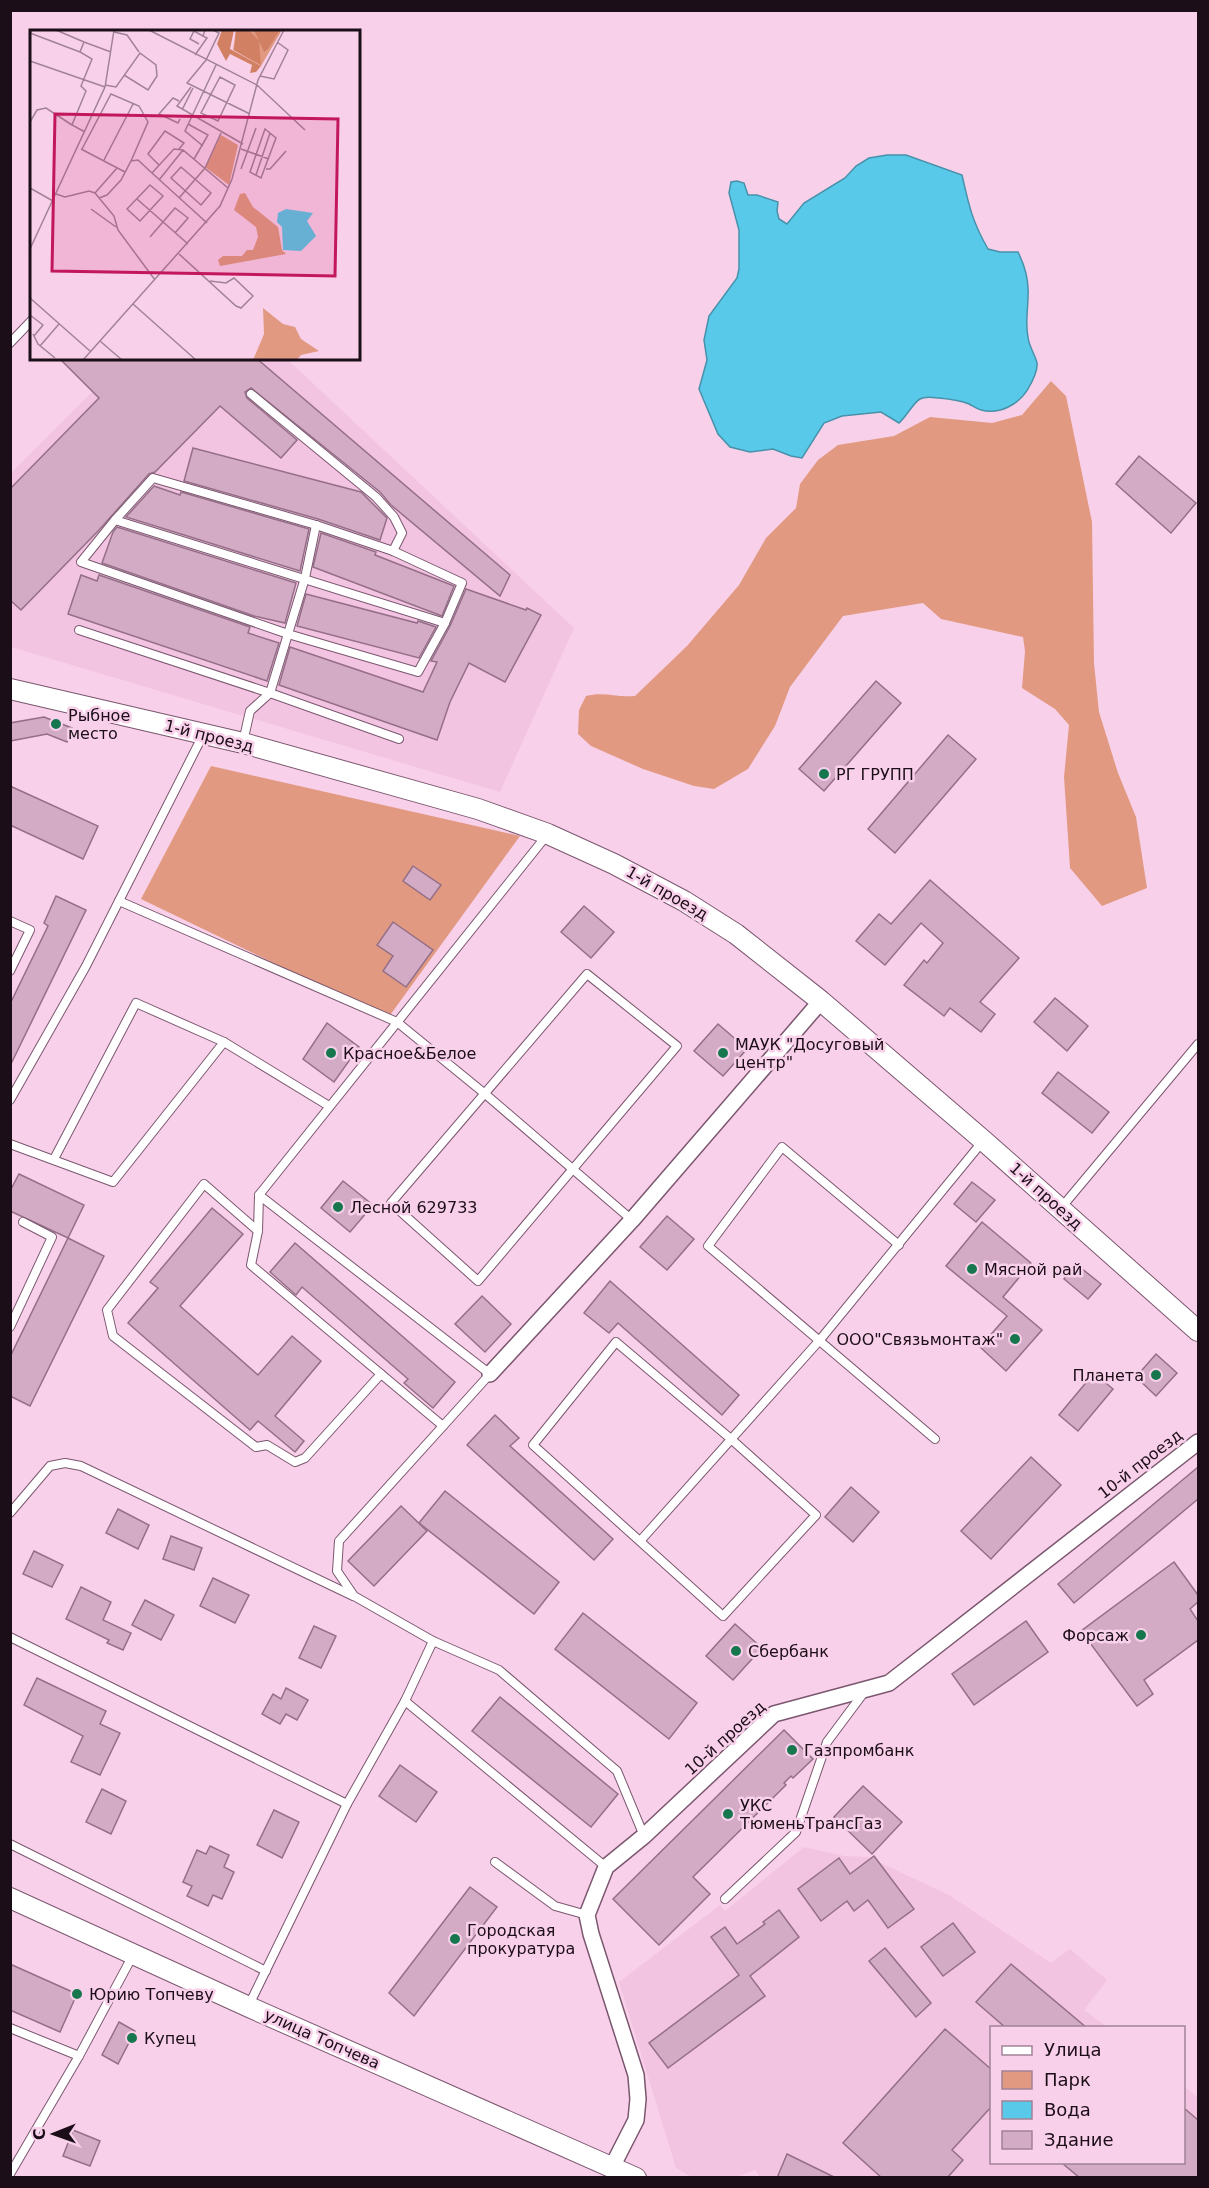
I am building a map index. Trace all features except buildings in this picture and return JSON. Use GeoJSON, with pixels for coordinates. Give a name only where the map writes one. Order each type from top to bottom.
{"type":"FeatureCollection","features":[{"type":"Feature","properties":{"kind":"street","name":"1-й проезд"},"geometry":{"type":"LineString","coordinates":[[10,689],[243,743],[478,809],[548,834],[614,864],[684,901],[736,934],[821,1001],[984,1141],[1198,1331]]}},
{"type":"Feature","properties":{"kind":"street"},"geometry":{"type":"LineString","coordinates":[[490,1374],[632,1220],[821,1001]]}},
{"type":"Feature","properties":{"kind":"street","name":"10-й проезд"},"geometry":{"type":"LineString","coordinates":[[587,1914],[606,1867],[644,1836],[774,1714],[889,1683],[1198,1442]]}},
{"type":"Feature","properties":{"kind":"street","name":"улица Топчева"},"geometry":{"type":"LineString","coordinates":[[10,1898],[249,2007],[636,2178]]}},
{"type":"Feature","properties":{"kind":"street"},"geometry":{"type":"LineString","coordinates":[[587,1914],[591,1934],[636,2075],[638,2099],[636,2120],[612,2167]]}},
{"type":"Feature","properties":{"kind":"lane"},"geometry":{"type":"LineString","coordinates":[[10,343],[30,322]]}},
{"type":"Feature","properties":{"kind":"lane"},"geometry":{"type":"LineString","coordinates":[[251,394],[376,497],[394,517],[402,533],[393,551]]}},
{"type":"Feature","properties":{"kind":"lane"},"geometry":{"type":"LineString","coordinates":[[153,478],[316,525],[393,551],[462,583],[445,623],[418,672],[288,634],[81,562],[153,478]]}},
{"type":"Feature","properties":{"kind":"lane"},"geometry":{"type":"LineString","coordinates":[[115,520],[445,623]]}},
{"type":"Feature","properties":{"kind":"lane"},"geometry":{"type":"LineString","coordinates":[[243,743],[250,711],[270,693],[305,578],[316,525]]}},
{"type":"Feature","properties":{"kind":"lane"},"geometry":{"type":"LineString","coordinates":[[79,630],[270,693],[399,739]]}},
{"type":"Feature","properties":{"kind":"lane"},"geometry":{"type":"LineString","coordinates":[[10,1100],[87,966],[204,734]]}},
{"type":"Feature","properties":{"kind":"lane"},"geometry":{"type":"LineString","coordinates":[[443,1426],[251,1265],[258,1231],[259,1195],[548,834]]}},
{"type":"Feature","properties":{"kind":"lane"},"geometry":{"type":"LineString","coordinates":[[120,901],[397,1022],[632,1220]]}},
{"type":"Feature","properties":{"kind":"lane"},"geometry":{"type":"LineString","coordinates":[[10,921],[30,930],[10,971]]}},
{"type":"Feature","properties":{"kind":"lane"},"geometry":{"type":"LineString","coordinates":[[587,974],[677,1046],[478,1281],[391,1203],[484,1093],[587,974]]}},
{"type":"Feature","properties":{"kind":"lane"},"geometry":{"type":"LineString","coordinates":[[54,1159],[136,1003],[224,1042],[329,1106]]}},
{"type":"Feature","properties":{"kind":"lane"},"geometry":{"type":"LineString","coordinates":[[10,1144],[113,1182],[224,1042]]}},
{"type":"Feature","properties":{"kind":"lane"},"geometry":{"type":"LineString","coordinates":[[1060,1209],[1198,1044]]}},
{"type":"Feature","properties":{"kind":"lane"},"geometry":{"type":"LineString","coordinates":[[641,1540],[819,1341],[984,1141]]}},
{"type":"Feature","properties":{"kind":"lane"},"geometry":{"type":"LineString","coordinates":[[899,1245],[782,1147],[708,1246],[935,1439]]}},
{"type":"Feature","properties":{"kind":"lane"},"geometry":{"type":"LineString","coordinates":[[258,1231],[204,1184],[107,1310],[113,1336],[256,1447],[267,1445],[295,1462],[305,1458],[381,1374]]}},
{"type":"Feature","properties":{"kind":"lane"},"geometry":{"type":"LineString","coordinates":[[259,1195],[490,1374],[339,1541],[337,1571],[354,1596]]}},
{"type":"Feature","properties":{"kind":"lane"},"geometry":{"type":"LineString","coordinates":[[10,1327],[52,1237],[23,1222]]}},
{"type":"Feature","properties":{"kind":"lane"},"geometry":{"type":"LineString","coordinates":[[616,1342],[731,1439],[816,1515],[723,1616],[641,1540],[533,1445],[616,1342]]}},
{"type":"Feature","properties":{"kind":"lane"},"geometry":{"type":"LineString","coordinates":[[10,1513],[50,1466],[65,1463],[81,1466],[354,1596],[433,1641],[499,1670],[617,1771],[644,1836]]}},
{"type":"Feature","properties":{"kind":"lane"},"geometry":{"type":"LineString","coordinates":[[10,1637],[347,1804]]}},
{"type":"Feature","properties":{"kind":"lane"},"geometry":{"type":"LineString","coordinates":[[249,2007],[347,1804],[405,1701],[433,1641]]}},
{"type":"Feature","properties":{"kind":"lane"},"geometry":{"type":"LineString","coordinates":[[725,1899],[796,1832],[826,1742],[866,1690]]}},
{"type":"Feature","properties":{"kind":"lane"},"geometry":{"type":"LineString","coordinates":[[405,1701],[606,1867]]}},
{"type":"Feature","properties":{"kind":"lane"},"geometry":{"type":"LineString","coordinates":[[10,1844],[266,1971]]}},
{"type":"Feature","properties":{"kind":"lane"},"geometry":{"type":"LineString","coordinates":[[495,1862],[555,1906],[587,1914]]}},
{"type":"Feature","properties":{"kind":"lane"},"geometry":{"type":"LineString","coordinates":[[10,2174],[79,2056],[134,1954]]}},
{"type":"Feature","properties":{"kind":"lane"},"geometry":{"type":"LineString","coordinates":[[10,2028],[79,2056]]}},
{"type":"Feature","properties":{"kind":"shaded area"},"geometry":{"type":"Polygon","coordinates":[[[124,360],[288,360],[574,628],[500,792],[11,647],[10,474],[124,360]]]}},
{"type":"Feature","properties":{"kind":"shaded area"},"geometry":{"type":"Polygon","coordinates":[[[804,1847],[844,1856],[868,1857],[949,1895],[1051,1963],[1070,1949],[1107,1980],[1084,2010],[1106,2026],[990,2026],[990,2164],[1185,2164],[1185,2087],[1198,2098],[1198,2177],[761,2178],[755,2170],[736,2177],[692,2177],[676,2168],[619,1982],[720,1905],[725,1911],[804,1847]]]}},
{"type":"Feature","properties":{"kind":"green space"},"geometry":{"type":"Polygon","coordinates":[[[1051,381],[1066,396],[1092,522],[1094,663],[1099,712],[1118,773],[1136,817],[1147,888],[1102,906],[1070,868],[1064,777],[1069,725],[1055,709],[1022,688],[1025,651],[1023,637],[941,619],[923,603],[843,616],[790,687],[775,726],[748,769],[714,789],[694,786],[643,769],[591,746],[578,734],[579,710],[586,696],[599,694],[635,696],[687,646],[739,585],[766,538],[796,508],[800,484],[818,460],[838,445],[894,436],[930,417],[992,423],[1022,415],[1051,381]]]}},
{"type":"Feature","properties":{"kind":"green space"},"geometry":{"type":"Polygon","coordinates":[[[211,766],[520,836],[388,1018],[141,899],[211,766]]]}},
{"type":"Feature","properties":{"kind":"water"},"geometry":{"type":"Polygon","coordinates":[[[906,155],[962,175],[972,213],[988,249],[1018,252],[1025,268],[1028,285],[1027,327],[1029,341],[1037,363],[1036,373],[1030,386],[1020,399],[1002,410],[981,410],[957,401],[929,397],[917,401],[899,423],[881,412],[842,416],[824,423],[802,458],[773,449],[750,452],[730,447],[718,434],[699,389],[707,360],[704,340],[709,316],[737,278],[739,269],[739,230],[729,193],[731,182],[744,183],[748,195],[757,195],[778,202],[779,219],[787,224],[804,203],[845,178],[856,166],[869,158],[906,155]]]}},
{"type":"Feature","properties":{"kind":"place","name":"Рыбное место"},"geometry":{"type":"Point","coordinates":[56,724]}},
{"type":"Feature","properties":{"kind":"place","name":"РГ ГРУПП"},"geometry":{"type":"Point","coordinates":[824,774]}},
{"type":"Feature","properties":{"kind":"place","name":"Красное&Белое"},"geometry":{"type":"Point","coordinates":[331,1053]}},
{"type":"Feature","properties":{"kind":"place","name":"МАУК \"Досуговый центр\""},"geometry":{"type":"Point","coordinates":[723,1053]}},
{"type":"Feature","properties":{"kind":"place","name":"Лесной 629733"},"geometry":{"type":"Point","coordinates":[338,1207]}},
{"type":"Feature","properties":{"kind":"place","name":"Мясной рай"},"geometry":{"type":"Point","coordinates":[972,1269]}},
{"type":"Feature","properties":{"kind":"place","name":"ООО\"Связьмонтаж\""},"geometry":{"type":"Point","coordinates":[1015,1339]}},
{"type":"Feature","properties":{"kind":"place","name":"Планета"},"geometry":{"type":"Point","coordinates":[1156,1375]}},
{"type":"Feature","properties":{"kind":"place","name":"Форсаж"},"geometry":{"type":"Point","coordinates":[1141,1635]}},
{"type":"Feature","properties":{"kind":"place","name":"Сбербанк"},"geometry":{"type":"Point","coordinates":[736,1651]}},
{"type":"Feature","properties":{"kind":"place","name":"Газпромбанк"},"geometry":{"type":"Point","coordinates":[792,1750]}},
{"type":"Feature","properties":{"kind":"place","name":"УКС ТюменьТрансГаз"},"geometry":{"type":"Point","coordinates":[728,1814]}},
{"type":"Feature","properties":{"kind":"place","name":"Городская прокуратура"},"geometry":{"type":"Point","coordinates":[455,1939]}},
{"type":"Feature","properties":{"kind":"place","name":"Юрию Топчеву"},"geometry":{"type":"Point","coordinates":[77,1994]}},
{"type":"Feature","properties":{"kind":"place","name":"Купец"},"geometry":{"type":"Point","coordinates":[132,2038]}}]}
